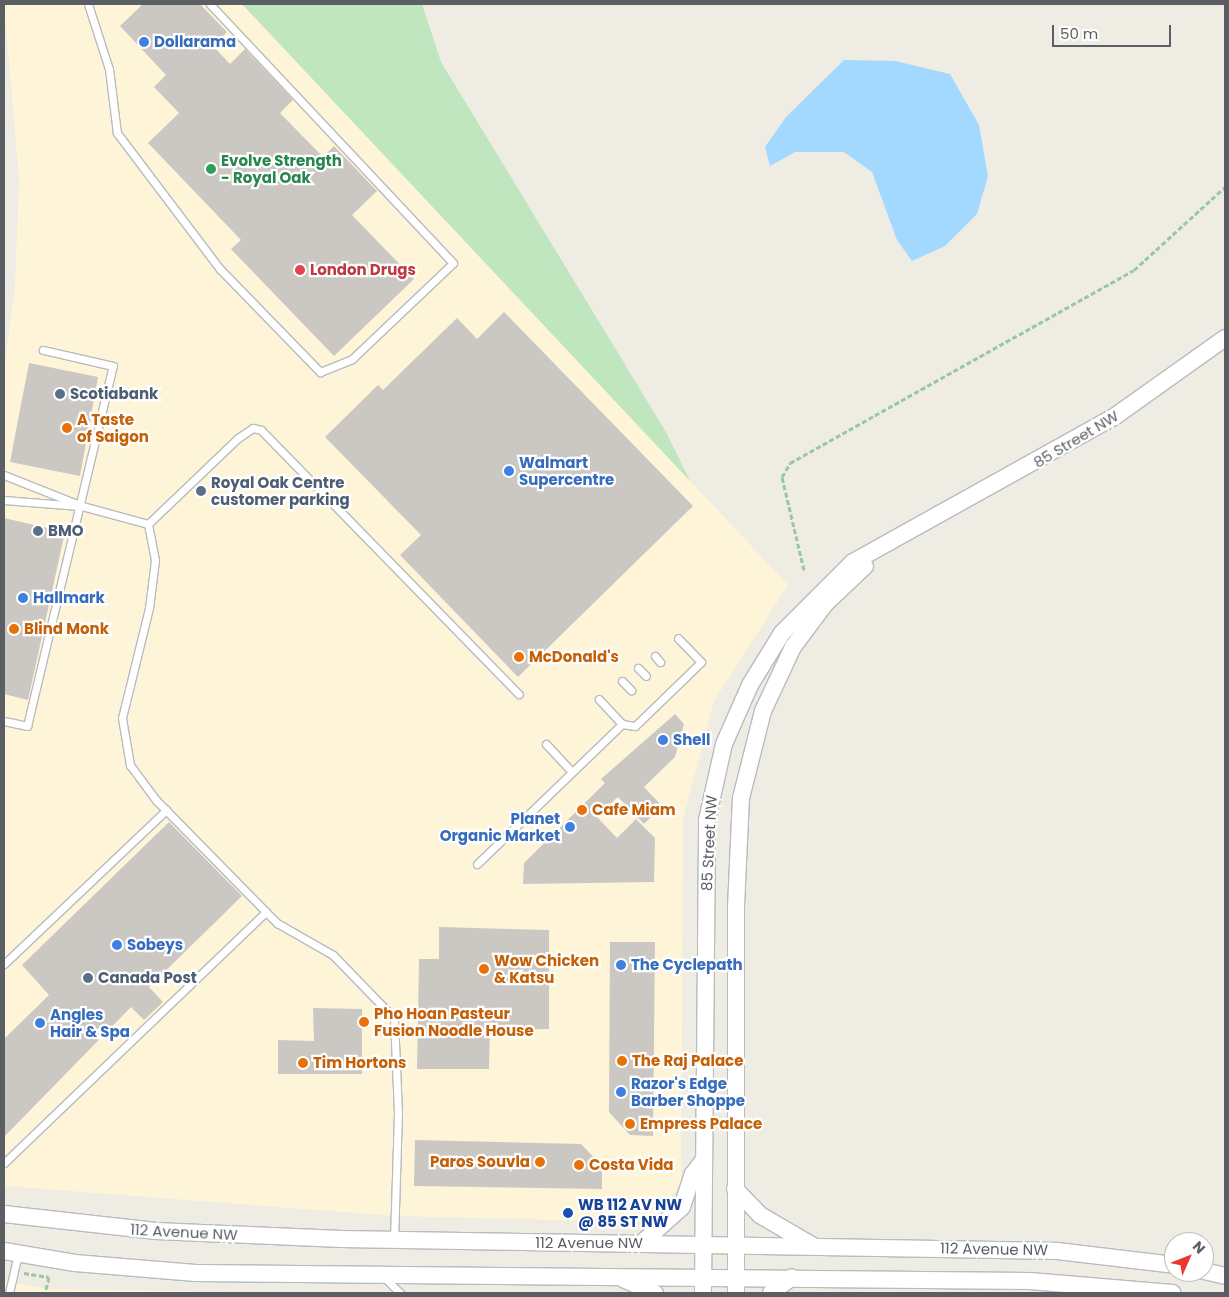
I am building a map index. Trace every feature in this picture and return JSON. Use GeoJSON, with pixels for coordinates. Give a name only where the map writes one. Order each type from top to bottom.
{"type":"FeatureCollection","features":[{"type":"Feature","properties":{"kind":"street","name":"85 Street NW"},"geometry":{"type":"LineString","coordinates":[[703,1285],[702,1162],[707,820],[724,744],[765,658],[807,605],[853,562],[1114,417],[1225,338]]}},
{"type":"Feature","properties":{"kind":"street","name":"85 Street NW"},"geometry":{"type":"LineString","coordinates":[[736,1285],[738,844],[749,758],[776,679],[804,630],[849,580],[919,526]]}},
{"type":"Feature","properties":{"kind":"street"},"geometry":{"type":"LineString","coordinates":[[643,1242],[682,1207],[692,1174],[702,1162]]}},
{"type":"Feature","properties":{"kind":"street"},"geometry":{"type":"LineString","coordinates":[[735,1189],[760,1215],[813,1246]]}},
{"type":"Feature","properties":{"kind":"street","name":"112 Avenue NW"},"geometry":{"type":"LineString","coordinates":[[4,1214],[156,1231],[394,1240],[643,1242],[736,1246],[1057,1251],[1164,1264]]}},
{"type":"Feature","properties":{"kind":"street","name":"112 Avenue NW"},"geometry":{"type":"LineString","coordinates":[[11,1252],[196,1272],[614,1276],[703,1285],[736,1285],[792,1277],[942,1286],[1172,1293]]}},
{"type":"Feature","properties":{"kind":"street"},"geometry":{"type":"LineString","coordinates":[[614,1276],[655,1293]]}},
{"type":"Feature","properties":{"kind":"street"},"geometry":{"type":"LineString","coordinates":[[771,1293],[792,1277]]}},
{"type":"Feature","properties":{"kind":"lane"},"geometry":{"type":"LineString","coordinates":[[88,4],[109,69],[116,133],[220,269],[320,372],[352,359],[453,263],[210,4]]}},
{"type":"Feature","properties":{"kind":"lane"},"geometry":{"type":"LineString","coordinates":[[4,721],[27,726],[82,506],[113,366],[43,350]]}},
{"type":"Feature","properties":{"kind":"lane"},"geometry":{"type":"LineString","coordinates":[[148,524],[238,438],[253,428],[261,430],[519,694]]}},
{"type":"Feature","properties":{"kind":"lane"},"geometry":{"type":"LineString","coordinates":[[4,475],[82,506],[148,524]]}},
{"type":"Feature","properties":{"kind":"lane"},"geometry":{"type":"LineString","coordinates":[[4,500],[82,506]]}},
{"type":"Feature","properties":{"kind":"lane"},"geometry":{"type":"LineString","coordinates":[[148,524],[155,560],[149,608],[121,732],[130,765],[166,810],[266,912],[333,954],[394,1018],[398,1113],[394,1240]]}},
{"type":"Feature","properties":{"kind":"lane"},"geometry":{"type":"LineString","coordinates":[[599,698],[622,724],[635,726],[663,694],[701,662],[678,638]]}},
{"type":"Feature","properties":{"kind":"lane"},"geometry":{"type":"LineString","coordinates":[[638,668],[646,676]]}},
{"type":"Feature","properties":{"kind":"lane"},"geometry":{"type":"LineString","coordinates":[[622,681],[631,690]]}},
{"type":"Feature","properties":{"kind":"lane"},"geometry":{"type":"LineString","coordinates":[[477,864],[622,724]]}},
{"type":"Feature","properties":{"kind":"lane"},"geometry":{"type":"LineString","coordinates":[[546,744],[572,772]]}},
{"type":"Feature","properties":{"kind":"lane"},"geometry":{"type":"LineString","coordinates":[[4,964],[166,810]]}},
{"type":"Feature","properties":{"kind":"lane"},"geometry":{"type":"LineString","coordinates":[[4,1163],[266,912]]}},
{"type":"Feature","properties":{"kind":"lane"},"geometry":{"type":"LineString","coordinates":[[9,1293],[11,1252]]}},
{"type":"Feature","properties":{"kind":"lane"},"geometry":{"type":"LineString","coordinates":[[380,1274],[400,1293]]}},
{"type":"Feature","properties":{"kind":"path"},"geometry":{"type":"LineString","coordinates":[[804,570],[782,478],[790,463],[1134,270],[1225,187]]}},
{"type":"Feature","properties":{"kind":"path"},"geometry":{"type":"LineString","coordinates":[[46,1293],[49,1277]]}},
{"type":"Feature","properties":{"kind":"shaded area"},"geometry":{"type":"Polygon","coordinates":[[[4,4],[242,4],[788,585],[714,701],[683,820],[681,1185],[650,1222],[395,1216],[4,1186],[4,370],[15,288],[19,178],[4,4]]]}},
{"type":"Feature","properties":{"kind":"shaded area"},"geometry":{"type":"Polygon","coordinates":[[[4,1281],[46,1289],[279,1293],[4,1293],[4,1281]]]}},
{"type":"Feature","properties":{"kind":"green space"},"geometry":{"type":"Polygon","coordinates":[[[242,4],[422,4],[441,62],[666,432],[690,481],[242,4]]]}},
{"type":"Feature","properties":{"kind":"water"},"geometry":{"type":"Polygon","coordinates":[[[844,60],[895,61],[950,74],[979,125],[988,176],[977,214],[945,246],[912,261],[897,240],[872,172],[844,152],[795,152],[770,166],[765,147],[786,117],[844,60]]]}},
{"type":"Feature","properties":{"kind":"building"},"geometry":{"type":"Polygon","coordinates":[[[143,4],[200,4],[227,32],[213,46],[230,64],[245,49],[293,100],[280,113],[323,157],[334,146],[377,191],[352,215],[414,279],[334,356],[231,249],[241,240],[148,143],[179,113],[154,87],[166,75],[120,26],[143,4]]]}},
{"type":"Feature","properties":{"kind":"building","name":"Walmart Supercentre"},"geometry":{"type":"Polygon","coordinates":[[[504,312],[693,506],[518,677],[400,555],[421,535],[325,437],[378,385],[383,390],[457,318],[477,339],[504,312]]]}},
{"type":"Feature","properties":{"kind":"building"},"geometry":{"type":"Polygon","coordinates":[[[29,363],[98,377],[80,476],[10,462],[29,363]]]}},
{"type":"Feature","properties":{"kind":"building"},"geometry":{"type":"Polygon","coordinates":[[[4,518],[65,532],[28,700],[4,694],[4,518]]]}},
{"type":"Feature","properties":{"kind":"building"},"geometry":{"type":"Polygon","coordinates":[[[675,714],[684,724],[675,757],[644,787],[662,806],[644,824],[618,797],[596,816],[617,838],[636,819],[655,838],[654,882],[523,884],[524,863],[605,783],[601,779],[675,714]]]}},
{"type":"Feature","properties":{"kind":"building","name":"Sobeys"},"geometry":{"type":"Polygon","coordinates":[[[169,822],[242,896],[149,987],[163,1002],[144,1020],[131,1007],[4,1137],[4,1039],[49,995],[22,965],[169,822]]]}},
{"type":"Feature","properties":{"kind":"building"},"geometry":{"type":"Polygon","coordinates":[[[439,927],[549,930],[549,1029],[490,1030],[489,1069],[417,1069],[419,959],[439,959],[439,927]]]}},
{"type":"Feature","properties":{"kind":"building"},"geometry":{"type":"Polygon","coordinates":[[[610,942],[655,942],[653,1136],[630,1135],[609,1112],[610,942]]]}},
{"type":"Feature","properties":{"kind":"building"},"geometry":{"type":"Polygon","coordinates":[[[313,1008],[362,1009],[362,1074],[278,1074],[278,1040],[314,1041],[313,1008]]]}},
{"type":"Feature","properties":{"kind":"building"},"geometry":{"type":"Polygon","coordinates":[[[415,1140],[581,1144],[602,1166],[602,1189],[414,1186],[415,1140]]]}},
{"type":"Feature","properties":{"kind":"place","name":"Dollarama"},"geometry":{"type":"Point","coordinates":[144,42]}},
{"type":"Feature","properties":{"kind":"place","name":"Evolve Strength - Royal Oak"},"geometry":{"type":"Point","coordinates":[211,169]}},
{"type":"Feature","properties":{"kind":"place","name":"London Drugs"},"geometry":{"type":"Point","coordinates":[300,270]}},
{"type":"Feature","properties":{"kind":"place","name":"Scotiabank"},"geometry":{"type":"Point","coordinates":[60,394]}},
{"type":"Feature","properties":{"kind":"place","name":"A Taste of Saigon"},"geometry":{"type":"Point","coordinates":[67,428]}},
{"type":"Feature","properties":{"kind":"place","name":"Walmart Supercentre"},"geometry":{"type":"Point","coordinates":[509,471]}},
{"type":"Feature","properties":{"kind":"place","name":"Royal Oak Centre customer parking"},"geometry":{"type":"Point","coordinates":[201,491]}},
{"type":"Feature","properties":{"kind":"place","name":"BMO"},"geometry":{"type":"Point","coordinates":[38,531]}},
{"type":"Feature","properties":{"kind":"place","name":"Hallmark"},"geometry":{"type":"Point","coordinates":[23,598]}},
{"type":"Feature","properties":{"kind":"place","name":"Blind Monk"},"geometry":{"type":"Point","coordinates":[14,629]}},
{"type":"Feature","properties":{"kind":"place","name":"McDonald's"},"geometry":{"type":"Point","coordinates":[519,657]}},
{"type":"Feature","properties":{"kind":"place","name":"Shell"},"geometry":{"type":"Point","coordinates":[663,740]}},
{"type":"Feature","properties":{"kind":"place","name":"Cafe Miam"},"geometry":{"type":"Point","coordinates":[582,810]}},
{"type":"Feature","properties":{"kind":"place","name":"Planet Organic Market"},"geometry":{"type":"Point","coordinates":[570,827]}},
{"type":"Feature","properties":{"kind":"place","name":"Sobeys"},"geometry":{"type":"Point","coordinates":[117,945]}},
{"type":"Feature","properties":{"kind":"place","name":"The Cyclepath"},"geometry":{"type":"Point","coordinates":[621,965]}},
{"type":"Feature","properties":{"kind":"place","name":"Wow Chicken & Katsu"},"geometry":{"type":"Point","coordinates":[484,969]}},
{"type":"Feature","properties":{"kind":"place","name":"Canada Post"},"geometry":{"type":"Point","coordinates":[88,978]}},
{"type":"Feature","properties":{"kind":"place","name":"Pho Hoan Pasteur Fusion Noodle House"},"geometry":{"type":"Point","coordinates":[364,1022]}},
{"type":"Feature","properties":{"kind":"place","name":"Angles Hair & Spa"},"geometry":{"type":"Point","coordinates":[40,1023]}},
{"type":"Feature","properties":{"kind":"place","name":"The Raj Palace"},"geometry":{"type":"Point","coordinates":[622,1061]}},
{"type":"Feature","properties":{"kind":"place","name":"Tim Hortons"},"geometry":{"type":"Point","coordinates":[303,1063]}},
{"type":"Feature","properties":{"kind":"place","name":"Razor's Edge Barber Shoppe"},"geometry":{"type":"Point","coordinates":[621,1092]}},
{"type":"Feature","properties":{"kind":"place","name":"Empress Palace"},"geometry":{"type":"Point","coordinates":[630,1124]}},
{"type":"Feature","properties":{"kind":"place","name":"Paros Souvla"},"geometry":{"type":"Point","coordinates":[540,1162]}},
{"type":"Feature","properties":{"kind":"place","name":"Costa Vida"},"geometry":{"type":"Point","coordinates":[579,1165]}},
{"type":"Feature","properties":{"kind":"place","name":"WB 112 AV NW @ 85 ST NW"},"geometry":{"type":"Point","coordinates":[568,1213]}}]}
